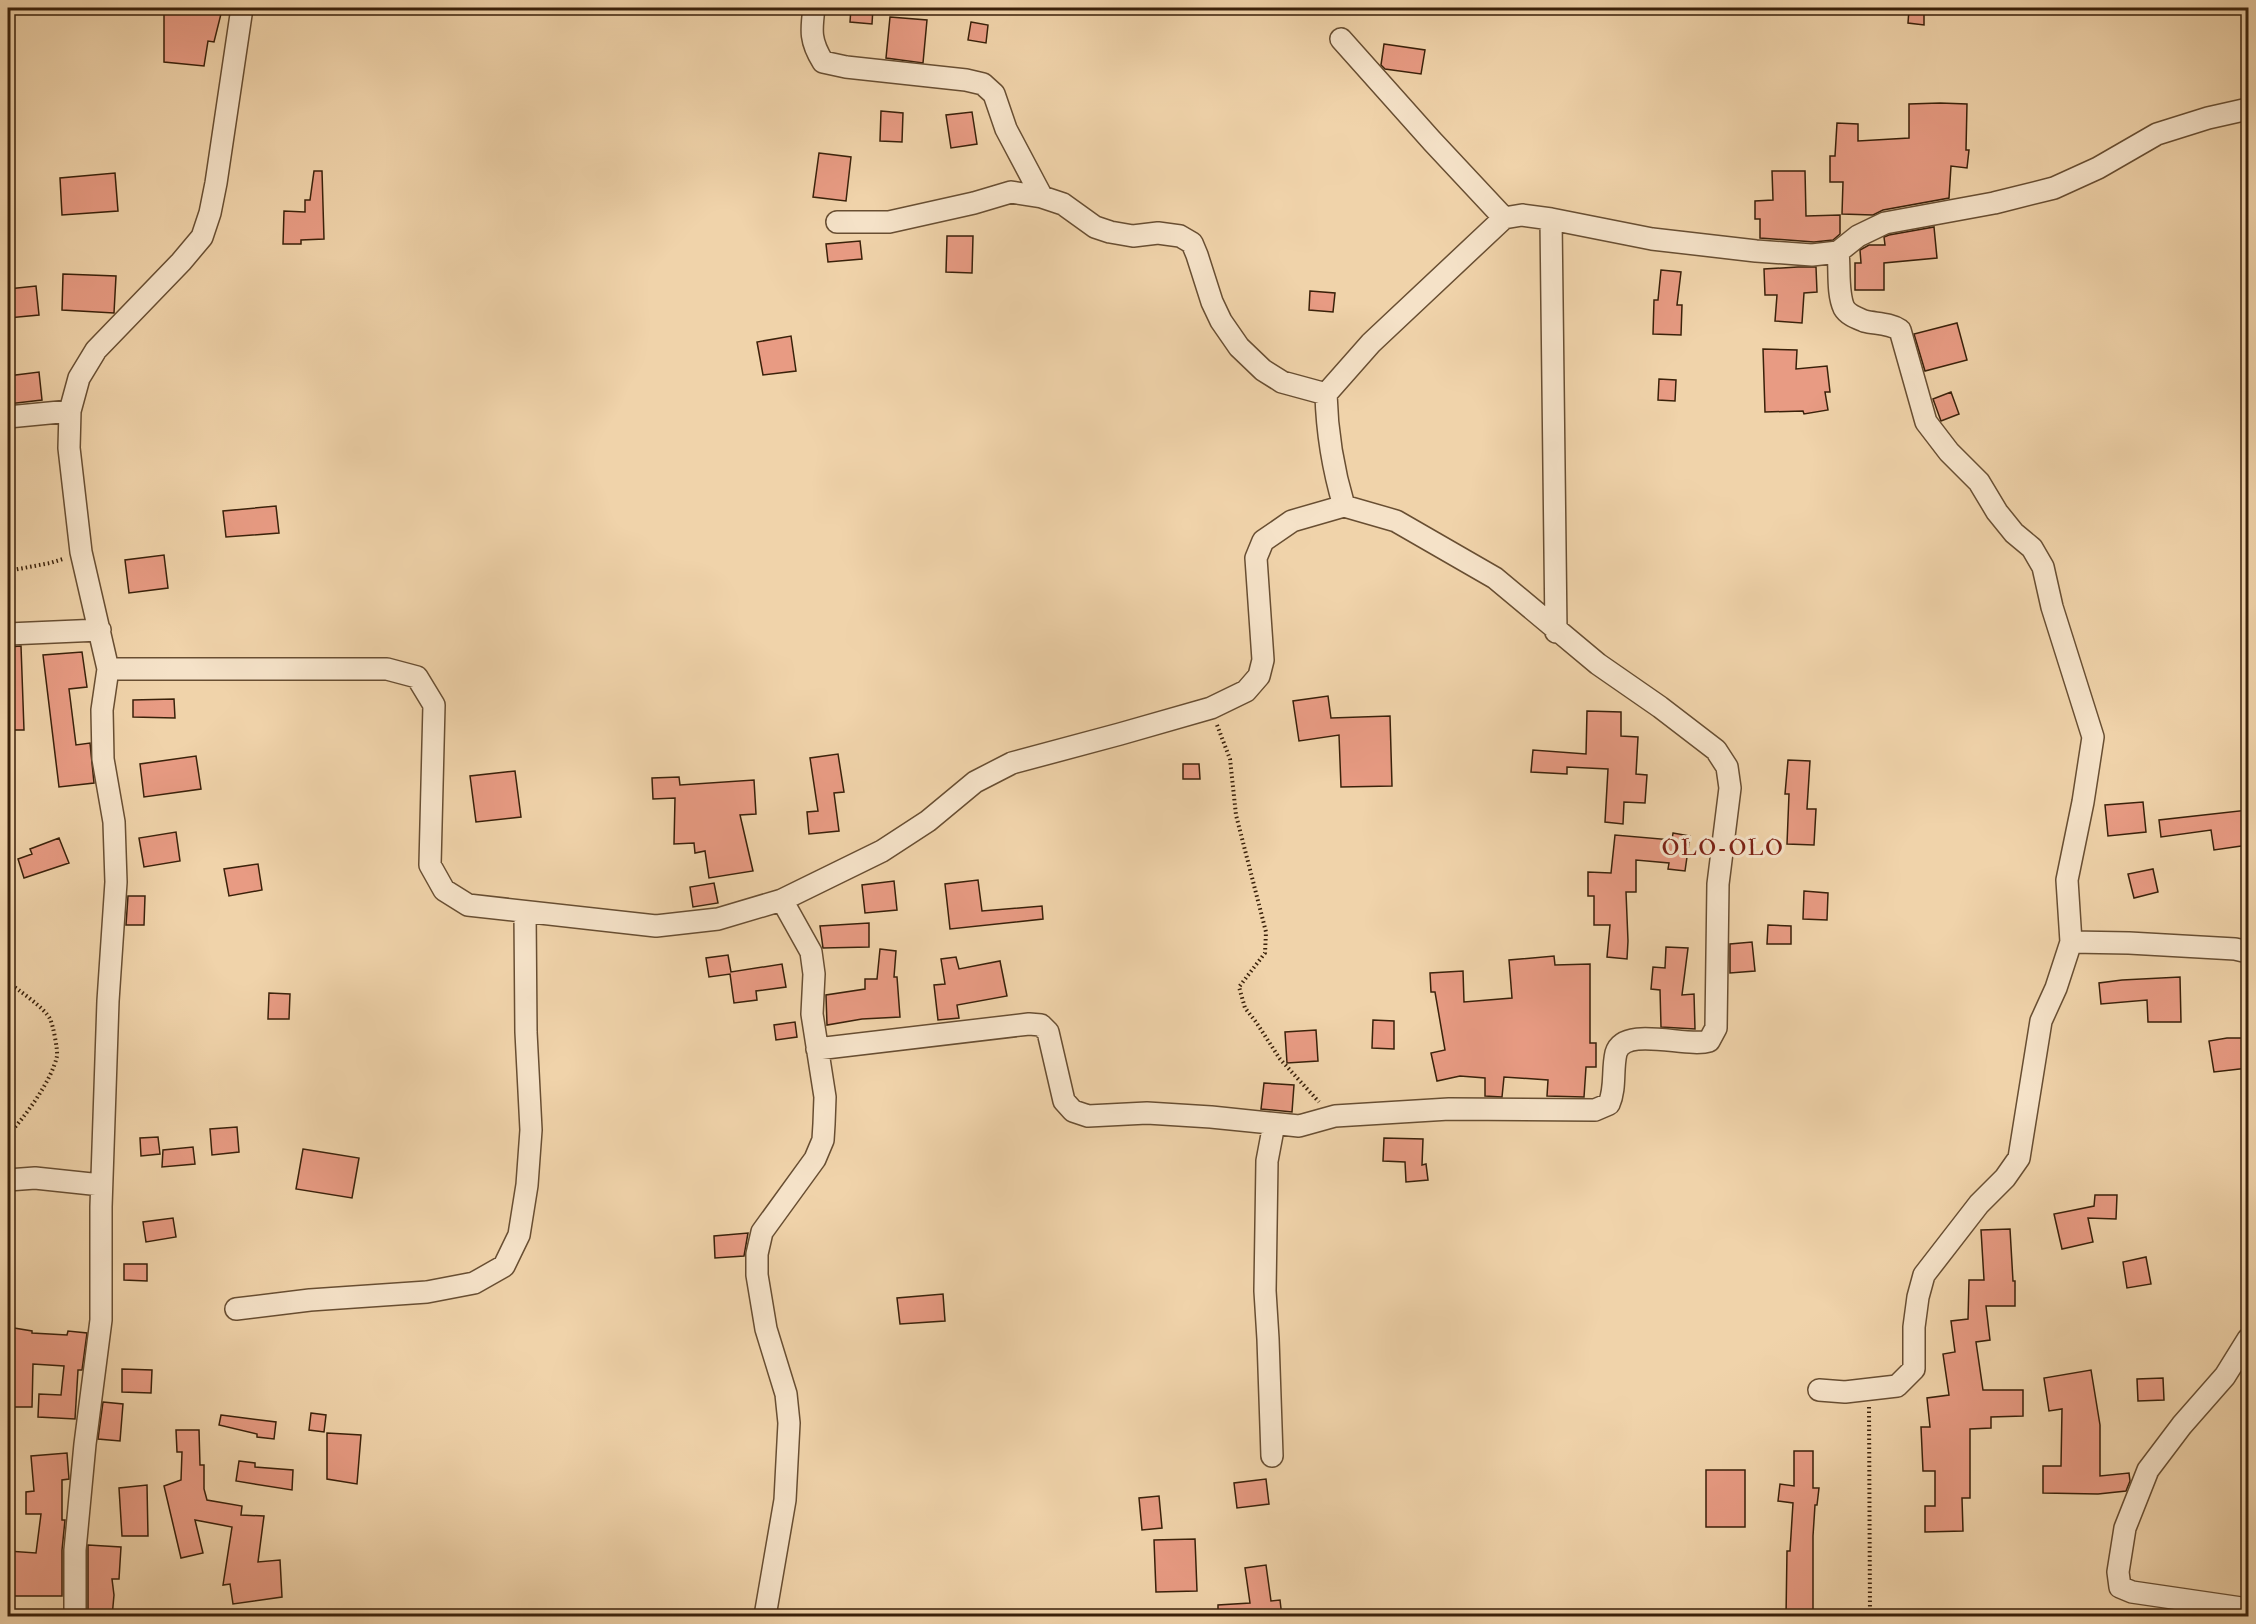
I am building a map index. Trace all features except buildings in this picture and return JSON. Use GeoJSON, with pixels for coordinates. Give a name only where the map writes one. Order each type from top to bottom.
{"type":"FeatureCollection","features":[{"type":"Feature","properties":{"kind":"street"},"geometry":{"type":"LineString","coordinates":[[75,1617],[75,1550],[101,1320],[102,1185],[108,1001],[116,882],[114,822],[103,759],[102,710],[108,669],[81,552],[69,448],[70,411],[79,378],[96,350],[202,237],[216,183],[242,8]]}},
{"type":"Feature","properties":{"kind":"street"},"geometry":{"type":"LineString","coordinates":[[814,8],[811,30],[813,47],[823,62],[846,67],[966,80],[983,84],[994,94],[1006,129],[1042,197]]}},
{"type":"Feature","properties":{"kind":"street"},"geometry":{"type":"LineString","coordinates":[[1341,39],[1504,218]]}},
{"type":"Feature","properties":{"kind":"street"},"geometry":{"type":"LineString","coordinates":[[1344,506],[1336,480],[1326,429],[1326,394],[1371,343],[1504,218],[1522,215],[1652,239],[1756,252],[1812,255],[1838,252],[1858,236],[1885,224],[1994,203],[2054,188],[2098,168],[2157,134],[2208,118],[2248,109]]}},
{"type":"Feature","properties":{"kind":"street"},"geometry":{"type":"LineString","coordinates":[[837,222],[889,222],[974,203],[1011,192],[1042,197],[1063,204],[1095,227],[1110,232],[1133,236],[1158,233],[1180,236],[1192,243],[1212,302],[1221,321],[1239,347],[1263,369],[1282,382],[1326,394]]}},
{"type":"Feature","properties":{"kind":"street"},"geometry":{"type":"LineString","coordinates":[[1551,219],[1556,632]]}},
{"type":"Feature","properties":{"kind":"street"},"geometry":{"type":"LineString","coordinates":[[1819,1390],[1845,1392],[1897,1386],[1914,1369],[1914,1327],[1924,1275],[1979,1204],[2005,1178],[2019,1158],[2041,1021],[2056,988],[2071,942],[2067,880],[2093,737],[2052,607],[2043,567],[2032,548],[2014,533],[1997,512],[1979,482],[1949,452],[1926,422],[1900,330],[1893,326],[1864,321],[1851,315],[1845,309],[1841,292],[1838,252]]}},
{"type":"Feature","properties":{"kind":"street"},"geometry":{"type":"LineString","coordinates":[[8,417],[70,411]]}},
{"type":"Feature","properties":{"kind":"street"},"geometry":{"type":"LineString","coordinates":[[108,669],[387,669],[417,677],[434,705],[430,865],[444,890],[468,904],[656,926],[718,919],[783,900],[882,851],[928,821],[975,782],[1012,763],[1211,708],[1246,691],[1259,676],[1263,660],[1256,558],[1263,541],[1292,521],[1344,506],[1395,521],[1495,578],[1556,632],[1716,750],[1727,766],[1730,788],[1718,884],[1716,1028],[1713,1036],[1709,1041],[1699,1044],[1640,1038],[1627,1040],[1616,1052],[1612,1096],[1609,1104],[1595,1110],[1449,1108],[1335,1116],[1299,1126],[1211,1116],[1147,1113],[1088,1116],[1073,1111],[1064,1101],[1048,1032],[1041,1025],[1029,1024],[817,1049]]}},
{"type":"Feature","properties":{"kind":"street"},"geometry":{"type":"LineString","coordinates":[[8,634],[100,630]]}},
{"type":"Feature","properties":{"kind":"street"},"geometry":{"type":"LineString","coordinates":[[765,1617],[785,1500],[789,1423],[786,1394],[766,1329],[757,1254],[762,1232],[815,1159],[823,1140],[825,1097],[812,1014],[814,974],[811,952],[783,900]]}},
{"type":"Feature","properties":{"kind":"street"},"geometry":{"type":"LineString","coordinates":[[236,1309],[310,1300],[427,1292],[474,1283],[504,1266],[519,1235],[527,1185],[531,1130],[526,1032],[525,912]]}},
{"type":"Feature","properties":{"kind":"street"},"geometry":{"type":"LineString","coordinates":[[2071,942],[2129,943],[2235,949],[2248,952]]}},
{"type":"Feature","properties":{"kind":"street"},"geometry":{"type":"LineString","coordinates":[[1272,1456],[1265,1291],[1267,1161],[1274,1124]]}},
{"type":"Feature","properties":{"kind":"street"},"geometry":{"type":"LineString","coordinates":[[8,1180],[35,1178],[102,1185]]}},
{"type":"Feature","properties":{"kind":"street"},"geometry":{"type":"LineString","coordinates":[[2248,1339],[2225,1376],[2182,1425],[2148,1470],[2126,1528],[2118,1572],[2120,1587],[2132,1592],[2248,1609]]}},
{"type":"Feature","properties":{"kind":"path"},"geometry":{"type":"LineString","coordinates":[[8,571],[50,563],[81,552]]}},
{"type":"Feature","properties":{"kind":"path"},"geometry":{"type":"LineString","coordinates":[[1211,708],[1230,759],[1236,816],[1266,932],[1265,954],[1239,987],[1245,1008],[1280,1059],[1335,1116]]}},
{"type":"Feature","properties":{"kind":"path"},"geometry":{"type":"LineString","coordinates":[[8,982],[26,994],[50,1018],[58,1054],[44,1086],[20,1122],[8,1135]]}},
{"type":"Feature","properties":{"kind":"path"},"geometry":{"type":"LineString","coordinates":[[1869,1388],[1870,1617]]}},
{"type":"Feature","properties":{"kind":"district","name":"OLO-OLO"},"geometry":{"type":"Point","coordinates":[1723,848]}}]}
